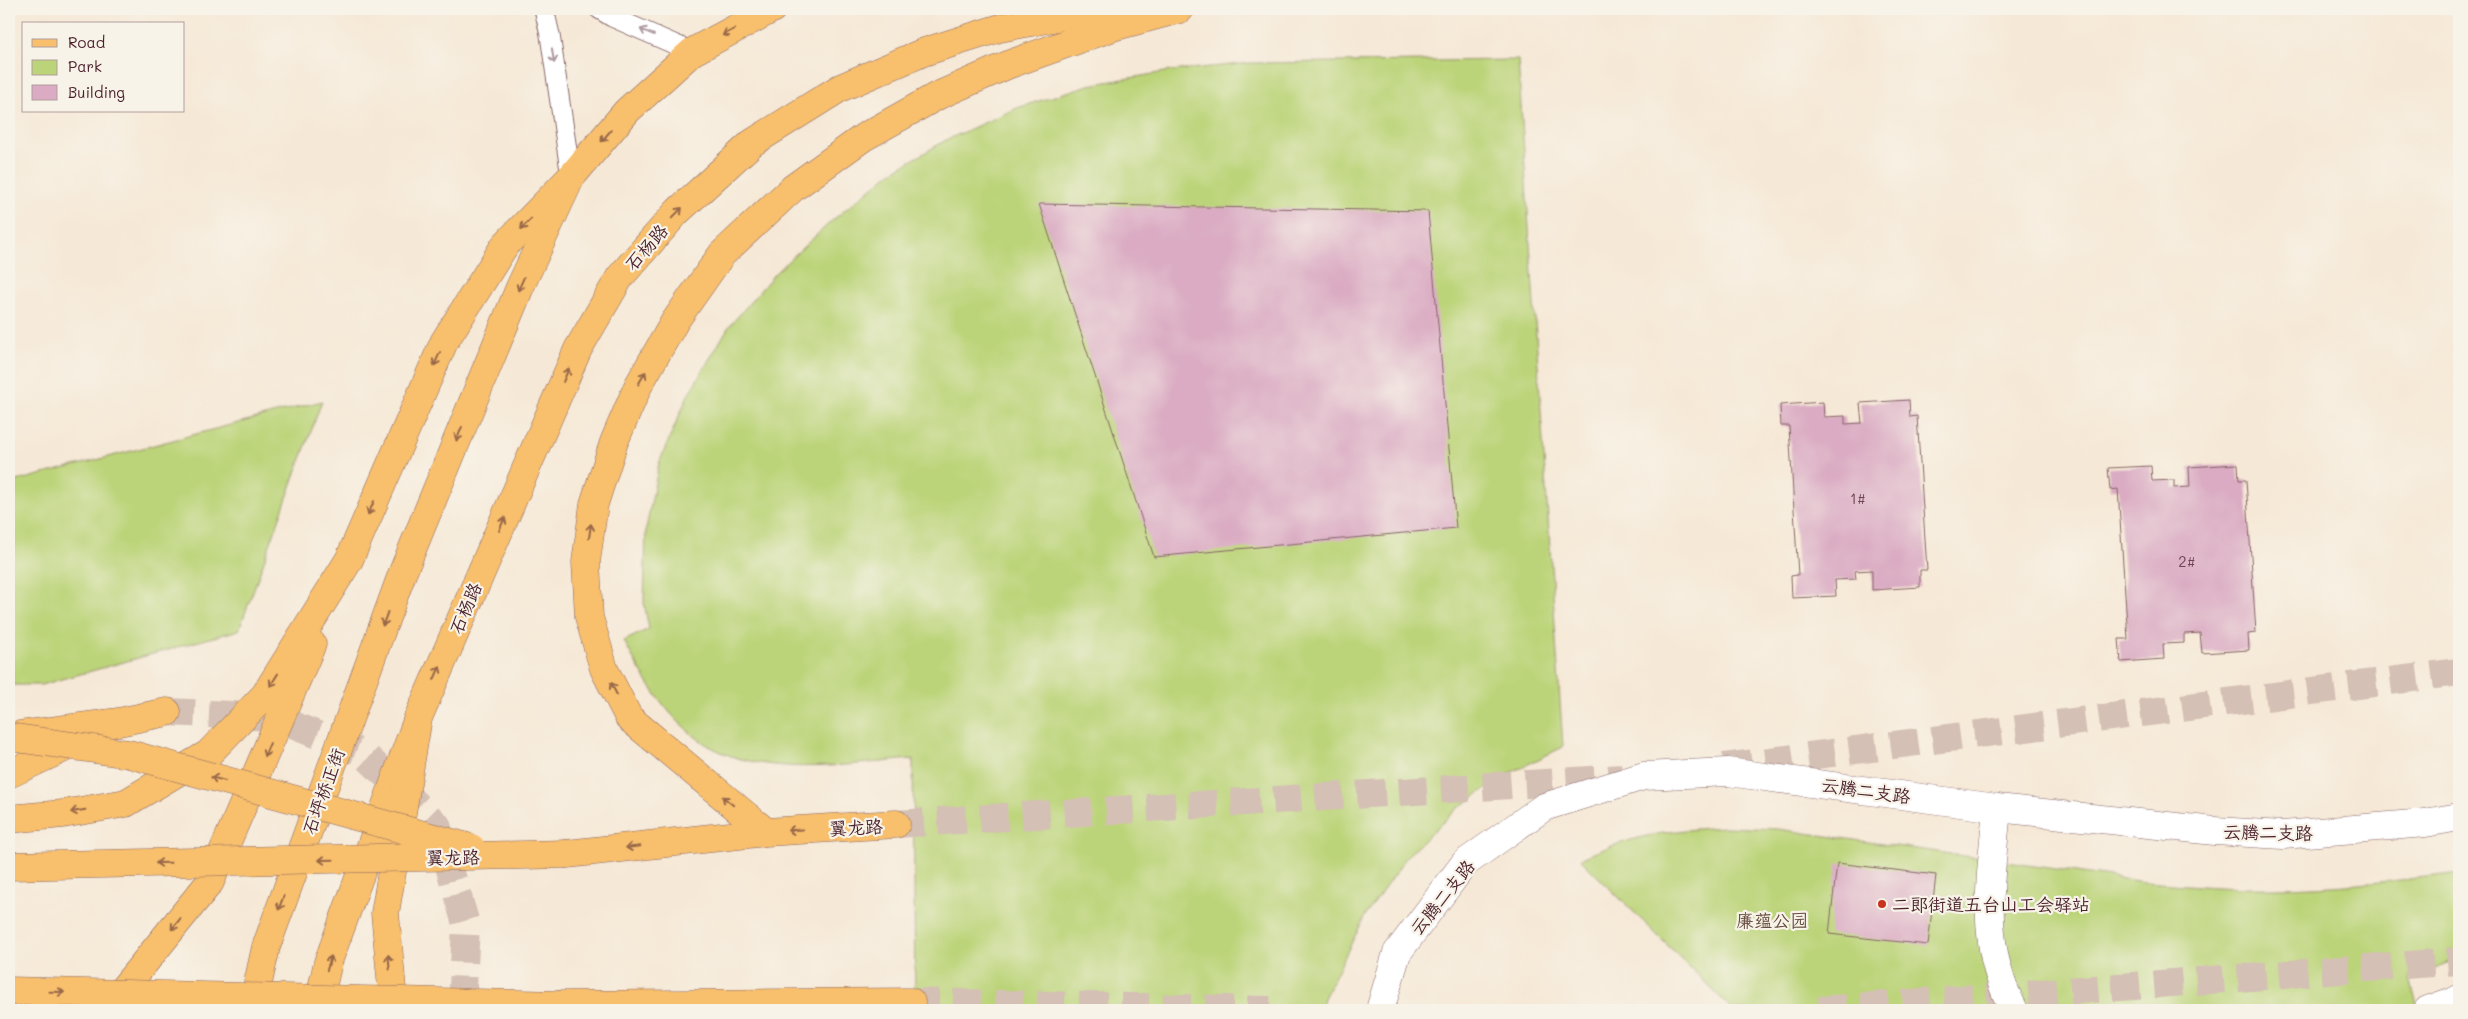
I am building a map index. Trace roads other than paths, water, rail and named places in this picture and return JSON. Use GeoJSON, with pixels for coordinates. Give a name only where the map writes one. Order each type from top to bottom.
{"type":"FeatureCollection","features":[{"type":"Feature","properties":{"kind":"main road"},"geometry":{"type":"LineString","coordinates":[[106,1010],[210,882],[444,342],[505,245],[571,176],[627,111],[692,52],[772,9]]}},
{"type":"Feature","properties":{"kind":"main road","name":"石杨路"},"geometry":{"type":"LineString","coordinates":[[418,718],[578,349],[620,277],[677,212],[752,143],[840,88],[924,52],[1000,28],[1100,9]]}},
{"type":"Feature","properties":{"kind":"main road"},"geometry":{"type":"LineString","coordinates":[[766,832],[629,718],[604,669],[589,617],[586,562],[594,504],[614,442],[638,386],[675,321],[722,254],[793,188],[864,137],[937,96],[1010,64],[1113,27],[1180,9]]}},
{"type":"Feature","properties":{"kind":"main road","name":"石坪桥正街"},"geometry":{"type":"LineString","coordinates":[[252,1010],[266,947],[402,574],[520,287],[571,176]]}},
{"type":"Feature","properties":{"kind":"main road"},"geometry":{"type":"LineString","coordinates":[[9,820],[63,814],[126,802],[208,754],[265,695],[349,560]]}},
{"type":"Feature","properties":{"kind":"main road"},"geometry":{"type":"LineString","coordinates":[[9,737],[118,722],[167,712]]}},
{"type":"Feature","properties":{"kind":"main road"},"geometry":{"type":"LineString","coordinates":[[317,1010],[328,962],[418,718]]}},
{"type":"Feature","properties":{"kind":"main road"},"geometry":{"type":"LineString","coordinates":[[394,1010],[385,913],[418,718]]}},
{"type":"Feature","properties":{"kind":"main road"},"geometry":{"type":"LineString","coordinates":[[9,774],[118,722]]}},
{"type":"Feature","properties":{"kind":"main road"},"geometry":{"type":"LineString","coordinates":[[9,737],[129,754],[501,856]]}},
{"type":"Feature","properties":{"kind":"main road","name":"翼龙路"},"geometry":{"type":"LineString","coordinates":[[9,866],[567,854],[766,832],[896,824]]}},
{"type":"Feature","properties":{"kind":"main road"},"geometry":{"type":"LineString","coordinates":[[9,991],[560,1005],[765,1007],[911,1002]]}},
{"type":"Feature","properties":{"kind":"street","name":"云腾二支路"},"geometry":{"type":"LineString","coordinates":[[1380,1010],[1397,953],[1465,863],[1544,807],[1644,776],[1728,772],[1997,808],[2215,831],[2283,835],[2425,823],[2459,817]]}},
{"type":"Feature","properties":{"kind":"street"},"geometry":{"type":"LineString","coordinates":[[1997,808],[1989,909],[1993,951],[2002,987],[2014,1010]]}},
{"type":"Feature","properties":{"kind":"street"},"geometry":{"type":"LineString","coordinates":[[2428,1010],[2459,999]]}},
{"type":"Feature","properties":{"kind":"lane"},"geometry":{"type":"LineString","coordinates":[[544,9],[550,35],[571,176]]}},
{"type":"Feature","properties":{"kind":"lane"},"geometry":{"type":"LineString","coordinates":[[599,9],[612,17],[692,52]]}},
{"type":"Feature","properties":{"kind":"tunnel"},"geometry":{"type":"LineString","coordinates":[[1724,767],[2459,672]]}},
{"type":"Feature","properties":{"kind":"tunnel"},"geometry":{"type":"LineString","coordinates":[[167,712],[273,717],[364,754],[437,825],[466,924],[462,1010]]}},
{"type":"Feature","properties":{"kind":"tunnel"},"geometry":{"type":"LineString","coordinates":[[896,824],[1622,778]]}},
{"type":"Feature","properties":{"kind":"tunnel"},"geometry":{"type":"LineString","coordinates":[[1819,1010],[2459,961]]}},
{"type":"Feature","properties":{"kind":"tunnel"},"geometry":{"type":"LineString","coordinates":[[911,1002],[1270,1010]]}},
{"type":"Feature","properties":{"kind":"place","name":"二郎街道五台山工会驿站"},"geometry":{"type":"Point","coordinates":[1882,904]}},
{"type":"Feature","properties":{"kind":"park label","name":"廉蕴公园"},"geometry":{"type":"Point","coordinates":[1772,920]}}]}
